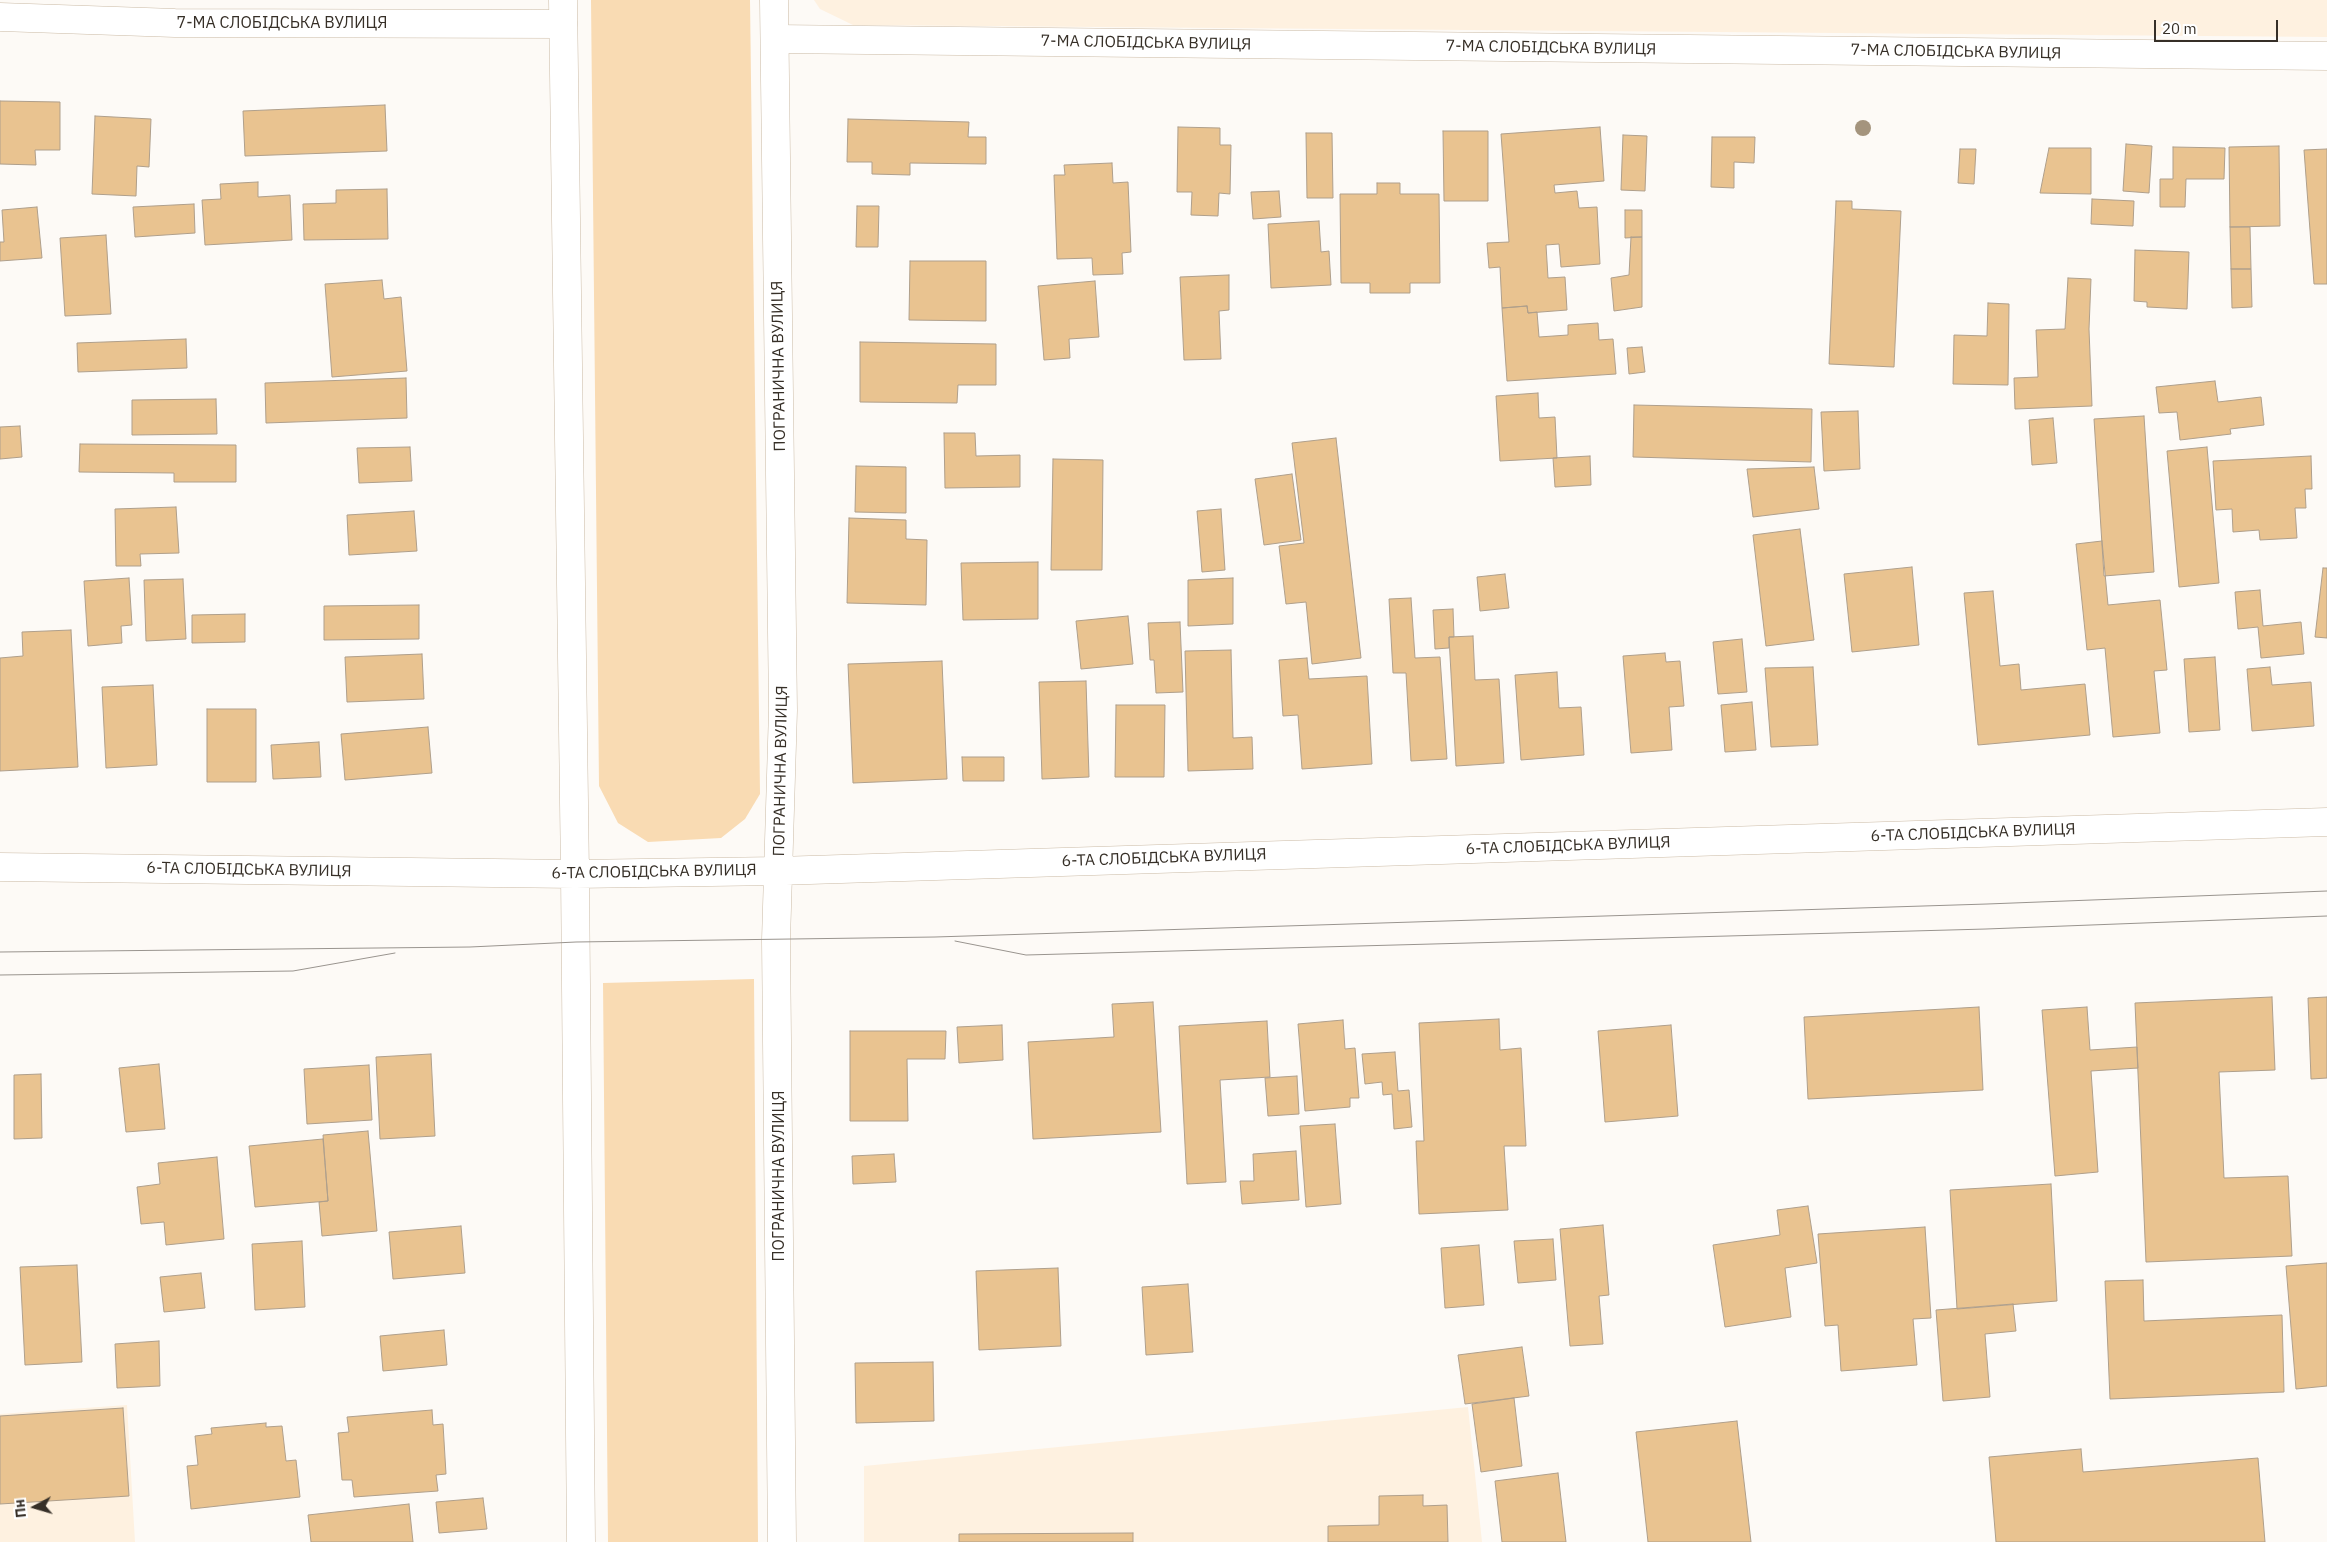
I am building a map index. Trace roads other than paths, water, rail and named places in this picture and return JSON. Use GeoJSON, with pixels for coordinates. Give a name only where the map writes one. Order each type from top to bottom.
{"type":"FeatureCollection","features":[{"type":"Feature","properties":{"kind":"street","name":"ПОГРАНИЧНА ВУЛИЦЯ"},"geometry":{"type":"LineString","coordinates":[[774,0],[783,710],[776,940],[782,1542]]}},
{"type":"Feature","properties":{"kind":"street","name":"7-МА СЛОБІДСЬКА ВУЛИЦЯ"},"geometry":{"type":"LineString","coordinates":[[0,17],[184,23],[563,12]]}},
{"type":"Feature","properties":{"kind":"street"},"geometry":{"type":"LineString","coordinates":[[563,12],[582,1542]]}},
{"type":"Feature","properties":{"kind":"street","name":"7-МА СЛОБІДСЬКА ВУЛИЦЯ"},"geometry":{"type":"LineString","coordinates":[[774,39],[2327,56]]}},
{"type":"Feature","properties":{"kind":"street","name":"6-ТА СЛОБІДСЬКА ВУЛИЦЯ"},"geometry":{"type":"LineString","coordinates":[[0,867],[575,874],[778,871],[2327,822]]}},
{"type":"Feature","properties":{"kind":"tram line"},"geometry":{"type":"LineString","coordinates":[[0,952],[470,947],[576,942],[935,937],[1987,904],[2327,891]]}},
{"type":"Feature","properties":{"kind":"tram line"},"geometry":{"type":"LineString","coordinates":[[955,941],[1026,955],[1986,929],[2327,916]]}},
{"type":"Feature","properties":{"kind":"tram line"},"geometry":{"type":"LineString","coordinates":[[0,975],[293,971],[395,953]]}}]}
